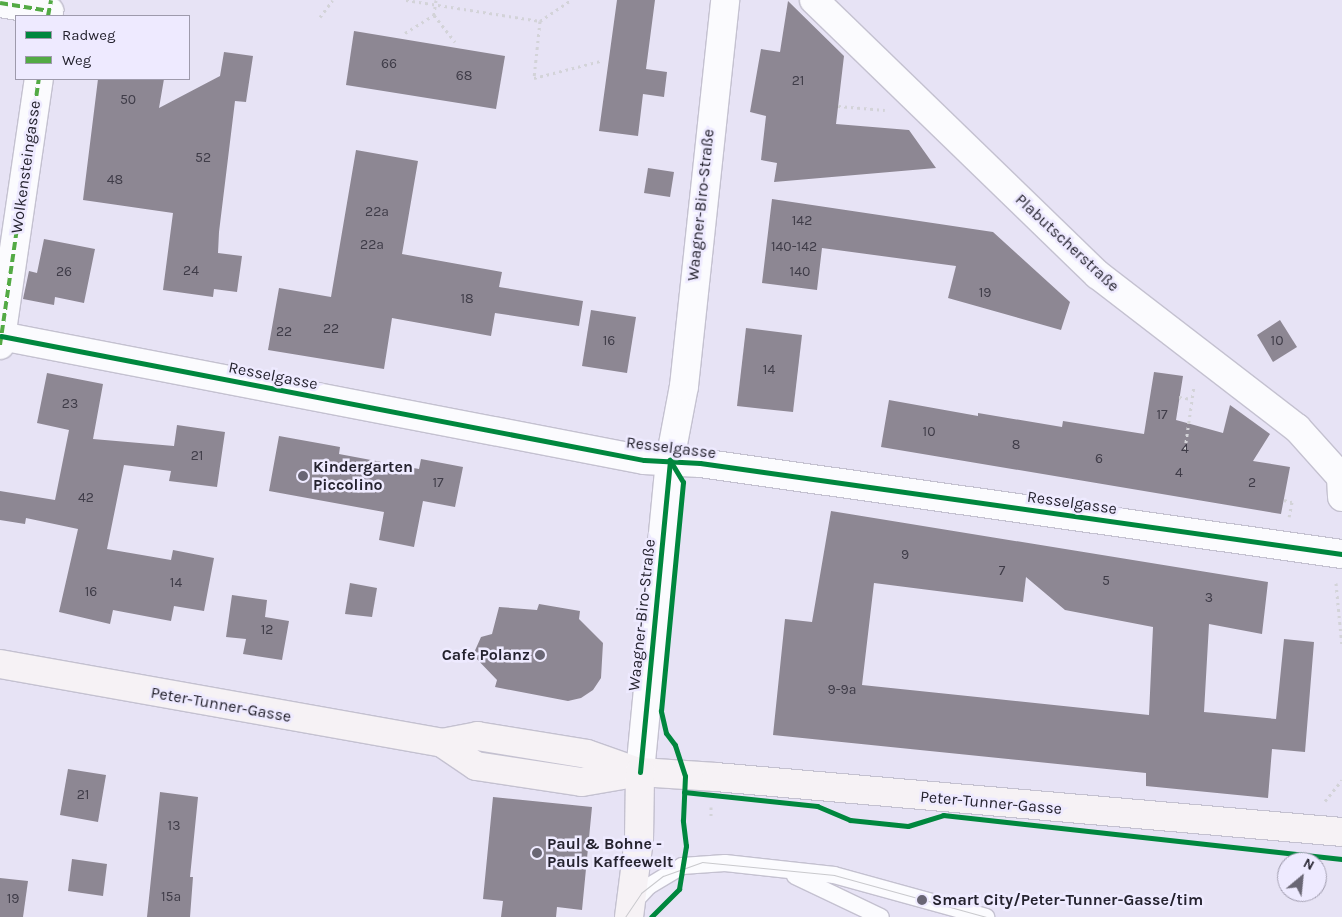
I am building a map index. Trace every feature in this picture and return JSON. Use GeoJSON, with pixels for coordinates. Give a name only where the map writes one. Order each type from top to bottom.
{"type":"FeatureCollection","features":[{"type":"Feature","properties":{"kind":"main road","name":"Peter-Tunner-Gasse"},"geometry":{"type":"LineString","coordinates":[[0,664],[442,743],[476,766],[572,781],[640,772],[1342,832]]}},
{"type":"Feature","properties":{"kind":"main road","name":"Waagner-Biro-Straße"},"geometry":{"type":"LineString","coordinates":[[629,912],[639,839],[640,772]]}},
{"type":"Feature","properties":{"kind":"street","name":"Waagner-Biro-Straße"},"geometry":{"type":"LineString","coordinates":[[640,772],[670,460],[684,386],[725,0]]}},
{"type":"Feature","properties":{"kind":"street","name":"Plabutscherstraße"},"geometry":{"type":"LineString","coordinates":[[814,0],[1098,275],[1296,428],[1341,478],[1342,497]]}},
{"type":"Feature","properties":{"kind":"street"},"geometry":{"type":"LineString","coordinates":[[0,3],[49,9]]}},
{"type":"Feature","properties":{"kind":"street","name":"Wolkensteingasse"},"geometry":{"type":"LineString","coordinates":[[1,341],[39,80]]}},
{"type":"Feature","properties":{"kind":"street","name":"Resselgasse"},"geometry":{"type":"LineString","coordinates":[[1,341],[644,460],[670,460],[1337,553]]}},
{"type":"Feature","properties":{"kind":"lane"},"geometry":{"type":"LineString","coordinates":[[629,912],[649,886],[682,866],[702,862],[774,868],[868,882],[986,917]]}},
{"type":"Feature","properties":{"kind":"lane"},"geometry":{"type":"LineString","coordinates":[[774,868],[881,917]]}},
{"type":"Feature","properties":{"kind":"path"},"geometry":{"type":"LineString","coordinates":[[320,17],[333,0]]}},
{"type":"Feature","properties":{"kind":"path"},"geometry":{"type":"LineString","coordinates":[[406,0],[540,21],[571,0]]}},
{"type":"Feature","properties":{"kind":"path"},"geometry":{"type":"LineString","coordinates":[[404,33],[434,15],[436,0]]}},
{"type":"Feature","properties":{"kind":"path"},"geometry":{"type":"LineString","coordinates":[[434,15],[455,42]]}},
{"type":"Feature","properties":{"kind":"path"},"geometry":{"type":"LineString","coordinates":[[540,21],[534,78],[600,61]]}},
{"type":"Feature","properties":{"kind":"path"},"geometry":{"type":"LineString","coordinates":[[1185,449],[1194,378],[1210,362]]}},
{"type":"Feature","properties":{"kind":"path"},"geometry":{"type":"LineString","coordinates":[[1179,397],[1192,399]]}},
{"type":"Feature","properties":{"kind":"path"},"geometry":{"type":"LineString","coordinates":[[1337,553],[1342,647]]}},
{"type":"Feature","properties":{"kind":"path"},"geometry":{"type":"LineString","coordinates":[[1321,805],[1342,780]]}},
{"type":"Feature","properties":{"kind":"building"},"geometry":{"type":"Polygon","coordinates":[[[617,0],[655,0],[646,69],[667,72],[664,97],[643,94],[638,136],[599,131],[617,0]]]}},
{"type":"Feature","properties":{"kind":"building"},"geometry":{"type":"Polygon","coordinates":[[[788,1],[844,56],[836,124],[909,130],[936,168],[774,182],[777,163],[761,160],[766,116],[750,112],[761,49],[780,52],[788,1]]]}},
{"type":"Feature","properties":{"kind":"building"},"geometry":{"type":"Polygon","coordinates":[[[354,31],[505,56],[496,109],[346,85],[354,31]]]}},
{"type":"Feature","properties":{"kind":"building"},"geometry":{"type":"Polygon","coordinates":[[[224,52],[253,56],[246,102],[235,101],[219,232],[218,253],[242,256],[237,292],[214,289],[213,297],[163,290],[173,213],[83,200],[98,80],[164,80],[159,108],[220,76],[224,52]]]}},
{"type":"Feature","properties":{"kind":"building"},"geometry":{"type":"Polygon","coordinates":[[[356,150],[418,161],[402,254],[502,272],[499,287],[583,301],[579,326],[495,313],[491,336],[392,318],[384,369],[268,350],[279,288],[331,297],[356,150]]]}},
{"type":"Feature","properties":{"kind":"building"},"geometry":{"type":"Polygon","coordinates":[[[648,168],[674,172],[670,197],[644,193],[648,168]]]}},
{"type":"Feature","properties":{"kind":"building"},"geometry":{"type":"Polygon","coordinates":[[[772,199],[993,232],[1070,302],[1061,330],[948,298],[956,266],[822,248],[817,290],[762,283],[772,199]]]}},
{"type":"Feature","properties":{"kind":"building"},"geometry":{"type":"Polygon","coordinates":[[[44,239],[95,249],[84,303],[55,297],[54,305],[23,299],[29,271],[37,273],[44,239]]]}},
{"type":"Feature","properties":{"kind":"building"},"geometry":{"type":"Polygon","coordinates":[[[591,310],[636,317],[627,373],[582,366],[591,310]]]}},
{"type":"Feature","properties":{"kind":"building"},"geometry":{"type":"Polygon","coordinates":[[[1280,320],[1297,347],[1273,362],[1257,335],[1280,320]]]}},
{"type":"Feature","properties":{"kind":"building"},"geometry":{"type":"Polygon","coordinates":[[[746,328],[802,335],[793,412],[737,406],[746,328]]]}},
{"type":"Feature","properties":{"kind":"building"},"geometry":{"type":"Polygon","coordinates":[[[1154,372],[1183,376],[1176,420],[1223,433],[1230,405],[1270,434],[1253,461],[1290,467],[1281,514],[881,447],[889,400],[978,416],[978,413],[1062,427],[1063,421],[1144,434],[1154,372]]]}},
{"type":"Feature","properties":{"kind":"building"},"geometry":{"type":"Polygon","coordinates":[[[47,373],[103,384],[93,439],[174,446],[177,425],[225,432],[217,487],[169,481],[171,471],[124,465],[107,549],[171,560],[173,550],[214,558],[204,611],[174,606],[171,621],[113,610],[110,624],[59,612],[78,529],[26,518],[25,524],[0,520],[0,491],[55,500],[69,430],[37,423],[47,373]]]}},
{"type":"Feature","properties":{"kind":"building"},"geometry":{"type":"Polygon","coordinates":[[[279,436],[340,447],[339,454],[419,469],[421,459],[463,467],[455,507],[423,501],[414,547],[379,540],[384,512],[269,491],[279,436]]]}},
{"type":"Feature","properties":{"kind":"building"},"geometry":{"type":"Polygon","coordinates":[[[831,511],[1268,582],[1262,634],[1209,624],[1204,712],[1276,719],[1284,639],[1314,642],[1305,752],[1272,749],[1268,798],[1146,786],[1146,773],[773,735],[785,619],[812,622],[831,511]],[[1026,577],[1023,602],[874,583],[862,685],[1149,715],[1153,627],[1065,610],[1026,577]]]}},
{"type":"Feature","properties":{"kind":"building"},"geometry":{"type":"Polygon","coordinates":[[[350,583],[377,588],[372,617],[345,614],[350,583]]]}},
{"type":"Feature","properties":{"kind":"building"},"geometry":{"type":"Polygon","coordinates":[[[232,595],[267,600],[265,617],[289,621],[282,660],[243,654],[246,639],[226,637],[232,595]]]}},
{"type":"Feature","properties":{"kind":"building","name":"Cafe Polanz"},"geometry":{"type":"Polygon","coordinates":[[[539,604],[580,611],[579,619],[603,643],[601,678],[593,690],[581,698],[568,701],[495,687],[497,680],[473,655],[481,637],[492,634],[499,607],[537,610],[539,604]]]}},
{"type":"Feature","properties":{"kind":"building"},"geometry":{"type":"Polygon","coordinates":[[[68,769],[106,775],[98,822],[60,815],[68,769]]]}},
{"type":"Feature","properties":{"kind":"building"},"geometry":{"type":"Polygon","coordinates":[[[160,792],[198,797],[190,877],[193,877],[190,917],[147,917],[160,792]]]}},
{"type":"Feature","properties":{"kind":"building","name":"Paul & Bohne - Pauls Kaffeewelt"},"geometry":{"type":"Polygon","coordinates":[[[493,797],[592,807],[582,910],[557,907],[556,917],[501,917],[503,901],[483,899],[493,797]]]}},
{"type":"Feature","properties":{"kind":"building"},"geometry":{"type":"Polygon","coordinates":[[[72,859],[107,864],[103,896],[68,891],[72,859]]]}},
{"type":"Feature","properties":{"kind":"building"},"geometry":{"type":"Polygon","coordinates":[[[0,878],[28,881],[23,917],[0,917],[0,878]]]}},
{"type":"Feature","properties":{"kind":"tram line"},"geometry":{"type":"LineString","coordinates":[[625,917],[641,893],[663,876],[702,862],[834,875],[986,917]]}},
{"type":"Feature","properties":{"kind":"marked path"},"geometry":{"type":"LineString","coordinates":[[48,15],[51,0]]}},
{"type":"Feature","properties":{"kind":"marked path"},"geometry":{"type":"LineString","coordinates":[[0,3],[49,11]]}},
{"type":"Feature","properties":{"kind":"marked path"},"geometry":{"type":"LineString","coordinates":[[0,345],[39,80]]}},
{"type":"Feature","properties":{"kind":"cycle path"},"geometry":{"type":"LineString","coordinates":[[1,336],[644,460],[700,463],[1342,554]]}},
{"type":"Feature","properties":{"kind":"cycle path"},"geometry":{"type":"LineString","coordinates":[[640,772],[670,460]]}},
{"type":"Feature","properties":{"kind":"cycle path"},"geometry":{"type":"LineString","coordinates":[[651,917],[679,889],[686,846],[683,820],[685,776],[675,745],[666,733],[661,711],[683,482],[670,460]]}},
{"type":"Feature","properties":{"kind":"cycle path"},"geometry":{"type":"LineString","coordinates":[[684,792],[817,806],[850,820],[908,826],[943,815],[1342,859]]}},
{"type":"Feature","properties":{"kind":"place","name":"Kindergarten Piccolino"},"geometry":{"type":"Point","coordinates":[303,476]}},
{"type":"Feature","properties":{"kind":"place","name":"Cafe Polanz"},"geometry":{"type":"Point","coordinates":[540,655]}},
{"type":"Feature","properties":{"kind":"place","name":"Paul & Bohne - Pauls Kaffeewelt"},"geometry":{"type":"Point","coordinates":[537,853]}},
{"type":"Feature","properties":{"kind":"place","name":"Smart City/Peter-Tunner-Gasse/tim"},"geometry":{"type":"Point","coordinates":[922,900]}}]}
